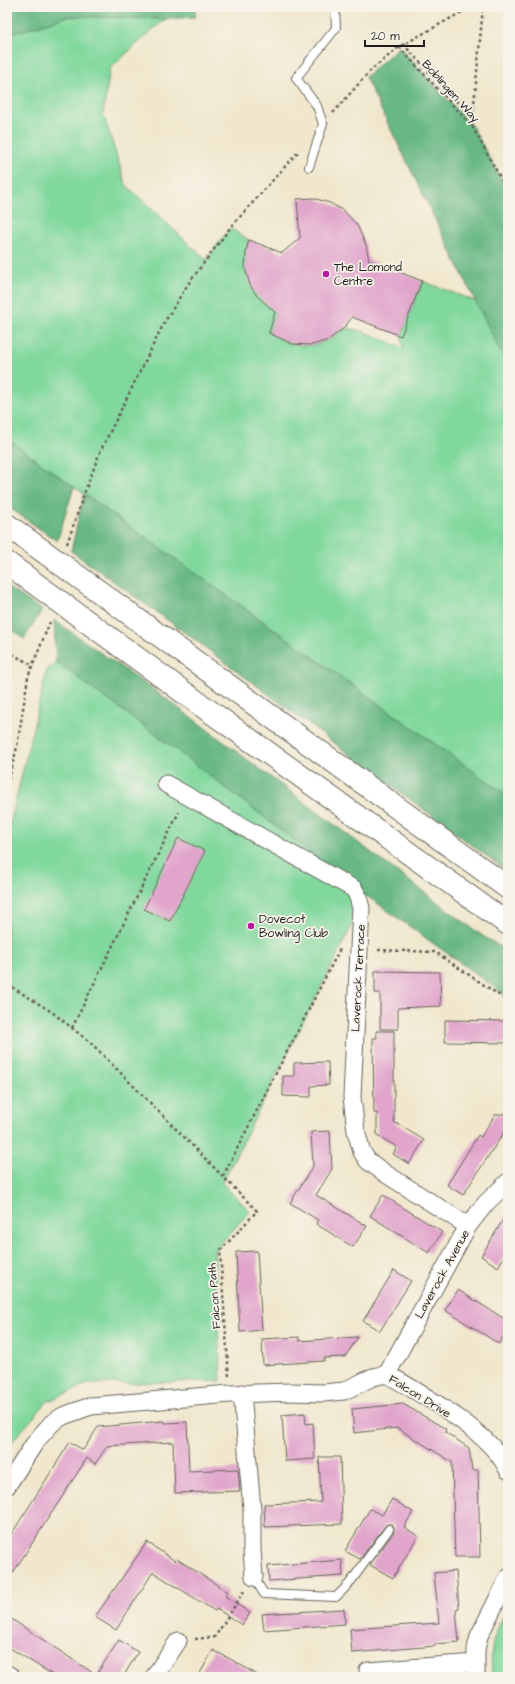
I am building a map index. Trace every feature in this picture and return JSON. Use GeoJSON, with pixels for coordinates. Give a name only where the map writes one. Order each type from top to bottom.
{"type":"FeatureCollection","features":[{"type":"Feature","properties":{"kind":"highway"},"geometry":{"type":"LineString","coordinates":[[7,525],[508,888]]}},
{"type":"Feature","properties":{"kind":"highway"},"geometry":{"type":"LineString","coordinates":[[7,563],[201,705],[508,924]]}},
{"type":"Feature","properties":{"kind":"street","name":"Laverock Terrace"},"geometry":{"type":"LineString","coordinates":[[166,784],[354,889],[361,908],[352,1097],[356,1131],[362,1152],[368,1161],[386,1174],[468,1226]]}},
{"type":"Feature","properties":{"kind":"street","name":"Laverock Avenue"},"geometry":{"type":"LineString","coordinates":[[387,1374],[468,1226],[486,1203],[508,1182]]}},
{"type":"Feature","properties":{"kind":"street","name":"Falcon Drive"},"geometry":{"type":"LineString","coordinates":[[7,1486],[36,1441],[52,1423],[63,1416],[91,1406],[236,1394],[323,1393],[344,1391],[372,1377],[387,1374],[433,1401],[479,1434],[504,1460],[508,1470]]}},
{"type":"Feature","properties":{"kind":"street"},"geometry":{"type":"LineString","coordinates":[[236,1394],[252,1509],[252,1550],[254,1577]]}},
{"type":"Feature","properties":{"kind":"street"},"geometry":{"type":"LineString","coordinates":[[368,1671],[476,1670],[476,1649],[479,1636],[508,1578]]}},
{"type":"Feature","properties":{"kind":"street"},"geometry":{"type":"LineString","coordinates":[[154,1677],[178,1641]]}},
{"type":"Feature","properties":{"kind":"street"},"geometry":{"type":"LineString","coordinates":[[7,1674],[12,1677]]}},
{"type":"Feature","properties":{"kind":"lane"},"geometry":{"type":"LineString","coordinates":[[309,167],[323,124],[316,106],[296,78],[336,28],[335,7]]}},
{"type":"Feature","properties":{"kind":"lane"},"geometry":{"type":"LineString","coordinates":[[254,1577],[264,1594],[336,1597],[349,1584],[389,1529]]}},
{"type":"Feature","properties":{"kind":"path"},"geometry":{"type":"LineString","coordinates":[[323,124],[370,72],[398,47],[471,7]]}},
{"type":"Feature","properties":{"kind":"path"},"geometry":{"type":"LineString","coordinates":[[472,126],[483,7]]}},
{"type":"Feature","properties":{"kind":"path"},"geometry":{"type":"LineString","coordinates":[[403,44],[473,119]]}},
{"type":"Feature","properties":{"kind":"path","name":"Boblingen Way"},"geometry":{"type":"LineString","coordinates":[[398,47],[472,126],[508,192]]}},
{"type":"Feature","properties":{"kind":"path"},"geometry":{"type":"LineString","coordinates":[[66,548],[100,452],[164,323],[188,284],[230,228],[302,148]]}},
{"type":"Feature","properties":{"kind":"path"},"geometry":{"type":"LineString","coordinates":[[7,786],[16,747],[28,677],[50,622]]}},
{"type":"Feature","properties":{"kind":"path"},"geometry":{"type":"LineString","coordinates":[[7,651],[32,665]]}},
{"type":"Feature","properties":{"kind":"path"},"geometry":{"type":"LineString","coordinates":[[72,1028],[186,795]]}},
{"type":"Feature","properties":{"kind":"path"},"geometry":{"type":"LineString","coordinates":[[7,984],[52,1012],[96,1048],[223,1176],[342,944]]}},
{"type":"Feature","properties":{"kind":"path"},"geometry":{"type":"LineString","coordinates":[[359,950],[436,952],[508,1001]]}},
{"type":"Feature","properties":{"kind":"path","name":"Falcon Path"},"geometry":{"type":"LineString","coordinates":[[223,1176],[257,1211],[220,1251],[236,1394]]}},
{"type":"Feature","properties":{"kind":"path"},"geometry":{"type":"LineString","coordinates":[[178,1641],[215,1637],[236,1602],[254,1577]]}},
{"type":"Feature","properties":{"kind":"green space"},"geometry":{"type":"Polygon","coordinates":[[[7,7],[194,7],[196,17],[165,19],[69,16],[7,35],[7,7]]]}},
{"type":"Feature","properties":{"kind":"green space"},"geometry":{"type":"Polygon","coordinates":[[[69,16],[165,19],[110,68],[103,114],[126,185],[206,260],[230,228],[249,240],[246,262],[249,281],[259,297],[266,304],[276,310],[269,333],[290,343],[312,345],[330,339],[343,329],[352,329],[375,336],[404,349],[401,336],[422,281],[477,302],[508,367],[508,796],[7,439],[7,35],[69,16]]]}},
{"type":"Feature","properties":{"kind":"green space"},"geometry":{"type":"Polygon","coordinates":[[[399,47],[472,126],[508,192],[508,367],[365,77],[399,47]]]}},
{"type":"Feature","properties":{"kind":"green space"},"geometry":{"type":"Polygon","coordinates":[[[7,439],[74,487],[57,541],[7,506],[7,439]]]}},
{"type":"Feature","properties":{"kind":"green space"},"geometry":{"type":"Polygon","coordinates":[[[84,494],[508,796],[508,872],[187,634],[71,551],[84,494]]]}},
{"type":"Feature","properties":{"kind":"green space"},"geometry":{"type":"Polygon","coordinates":[[[7,587],[42,610],[24,639],[7,625],[7,587]]]}},
{"type":"Feature","properties":{"kind":"green space"},"geometry":{"type":"Polygon","coordinates":[[[54,620],[168,700],[484,937],[508,951],[508,997],[367,896],[178,751],[56,662],[54,620]]]}},
{"type":"Feature","properties":{"kind":"green space"},"geometry":{"type":"Polygon","coordinates":[[[56,662],[178,751],[367,896],[222,1183],[250,1211],[214,1251],[221,1381],[88,1384],[48,1401],[7,1447],[7,837],[47,670],[56,662]]]}},
{"type":"Feature","properties":{"kind":"green space"},"geometry":{"type":"Polygon","coordinates":[[[508,1607],[508,1677],[492,1677],[492,1648],[496,1633],[508,1607]]]}},
{"type":"Feature","properties":{"kind":"building","name":"The Lomond Centre"},"geometry":{"type":"Polygon","coordinates":[[[313,198],[330,203],[344,211],[357,225],[366,245],[369,260],[422,281],[401,336],[352,317],[344,328],[328,340],[312,345],[292,344],[269,333],[275,312],[257,296],[250,285],[245,268],[246,251],[249,240],[282,253],[300,238],[297,199],[313,198]]]}},
{"type":"Feature","properties":{"kind":"building"},"geometry":{"type":"Polygon","coordinates":[[[178,838],[205,851],[170,921],[144,909],[178,838]]]}},
{"type":"Feature","properties":{"kind":"building"},"geometry":{"type":"Polygon","coordinates":[[[375,971],[440,972],[441,1006],[398,1008],[398,1029],[380,1029],[380,993],[375,993],[375,971]]]}},
{"type":"Feature","properties":{"kind":"building"},"geometry":{"type":"Polygon","coordinates":[[[445,1020],[508,1021],[508,1043],[445,1042],[445,1020]]]}},
{"type":"Feature","properties":{"kind":"building"},"geometry":{"type":"Polygon","coordinates":[[[376,1031],[394,1031],[394,1122],[424,1140],[409,1164],[393,1154],[397,1147],[377,1135],[377,1113],[374,1113],[373,1038],[377,1038],[376,1031]]]}},
{"type":"Feature","properties":{"kind":"building"},"geometry":{"type":"Polygon","coordinates":[[[328,1062],[329,1085],[311,1086],[311,1097],[283,1096],[283,1076],[294,1076],[294,1063],[328,1062]]]}},
{"type":"Feature","properties":{"kind":"building"},"geometry":{"type":"Polygon","coordinates":[[[508,1113],[508,1126],[463,1195],[447,1185],[478,1135],[481,1137],[495,1115],[508,1113]]]}},
{"type":"Feature","properties":{"kind":"building"},"geometry":{"type":"Polygon","coordinates":[[[330,1131],[332,1169],[316,1195],[367,1226],[353,1247],[316,1224],[318,1220],[290,1203],[313,1166],[311,1132],[330,1131]]]}},
{"type":"Feature","properties":{"kind":"building"},"geometry":{"type":"Polygon","coordinates":[[[383,1195],[442,1232],[429,1253],[370,1216],[383,1195]]]}},
{"type":"Feature","properties":{"kind":"building"},"geometry":{"type":"Polygon","coordinates":[[[508,1212],[508,1250],[498,1267],[481,1256],[508,1212]]]}},
{"type":"Feature","properties":{"kind":"building"},"geometry":{"type":"Polygon","coordinates":[[[257,1251],[262,1330],[240,1332],[236,1252],[257,1251]]]}},
{"type":"Feature","properties":{"kind":"building"},"geometry":{"type":"Polygon","coordinates":[[[394,1270],[411,1281],[380,1331],[363,1321],[394,1270]]]}},
{"type":"Feature","properties":{"kind":"building"},"geometry":{"type":"Polygon","coordinates":[[[458,1290],[508,1321],[508,1329],[499,1344],[445,1310],[458,1290]]]}},
{"type":"Feature","properties":{"kind":"building"},"geometry":{"type":"Polygon","coordinates":[[[299,1337],[299,1341],[358,1337],[345,1357],[324,1358],[324,1361],[263,1365],[262,1339],[299,1337]]]}},
{"type":"Feature","properties":{"kind":"building"},"geometry":{"type":"Polygon","coordinates":[[[403,1404],[446,1429],[445,1432],[469,1448],[472,1470],[478,1470],[480,1557],[455,1557],[452,1462],[397,1428],[354,1433],[352,1409],[403,1404]]]}},
{"type":"Feature","properties":{"kind":"building"},"geometry":{"type":"Polygon","coordinates":[[[305,1413],[306,1424],[313,1423],[315,1459],[285,1461],[282,1415],[305,1413]]]}},
{"type":"Feature","properties":{"kind":"building"},"geometry":{"type":"Polygon","coordinates":[[[163,1421],[164,1423],[187,1422],[189,1471],[238,1469],[240,1491],[175,1493],[173,1442],[107,1446],[95,1464],[87,1458],[7,1582],[7,1541],[70,1442],[83,1450],[98,1427],[163,1421]]]}},
{"type":"Feature","properties":{"kind":"building"},"geometry":{"type":"Polygon","coordinates":[[[319,1457],[340,1457],[342,1524],[265,1527],[264,1504],[321,1502],[319,1457]]]}},
{"type":"Feature","properties":{"kind":"building"},"geometry":{"type":"Polygon","coordinates":[[[392,1499],[413,1512],[404,1527],[418,1536],[393,1578],[370,1565],[394,1532],[394,1527],[392,1524],[387,1524],[385,1526],[360,1559],[345,1551],[370,1509],[382,1515],[392,1499]]]}},
{"type":"Feature","properties":{"kind":"building"},"geometry":{"type":"Polygon","coordinates":[[[147,1542],[175,1561],[177,1559],[228,1592],[225,1596],[250,1613],[242,1625],[217,1609],[215,1611],[153,1572],[116,1630],[95,1617],[147,1542]]]}},
{"type":"Feature","properties":{"kind":"building"},"geometry":{"type":"Polygon","coordinates":[[[342,1560],[343,1576],[269,1581],[268,1566],[342,1560]]]}},
{"type":"Feature","properties":{"kind":"building"},"geometry":{"type":"Polygon","coordinates":[[[456,1571],[459,1608],[456,1609],[459,1642],[435,1644],[435,1646],[352,1653],[350,1629],[439,1623],[434,1573],[456,1571]]]}},
{"type":"Feature","properties":{"kind":"building"},"geometry":{"type":"Polygon","coordinates":[[[344,1609],[345,1624],[264,1630],[262,1614],[344,1609]]]}},
{"type":"Feature","properties":{"kind":"building"},"geometry":{"type":"Polygon","coordinates":[[[7,1616],[96,1675],[119,1640],[138,1652],[123,1677],[56,1677],[7,1646],[7,1616]]]}},
{"type":"Feature","properties":{"kind":"building"},"geometry":{"type":"Polygon","coordinates":[[[213,1650],[232,1660],[261,1677],[198,1677],[213,1650]]]}},
{"type":"Feature","properties":{"kind":"place","name":"The Lomond Centre"},"geometry":{"type":"Point","coordinates":[326,274]}},
{"type":"Feature","properties":{"kind":"place","name":"Dovecot Bowling Club"},"geometry":{"type":"Point","coordinates":[251,926]}}]}
